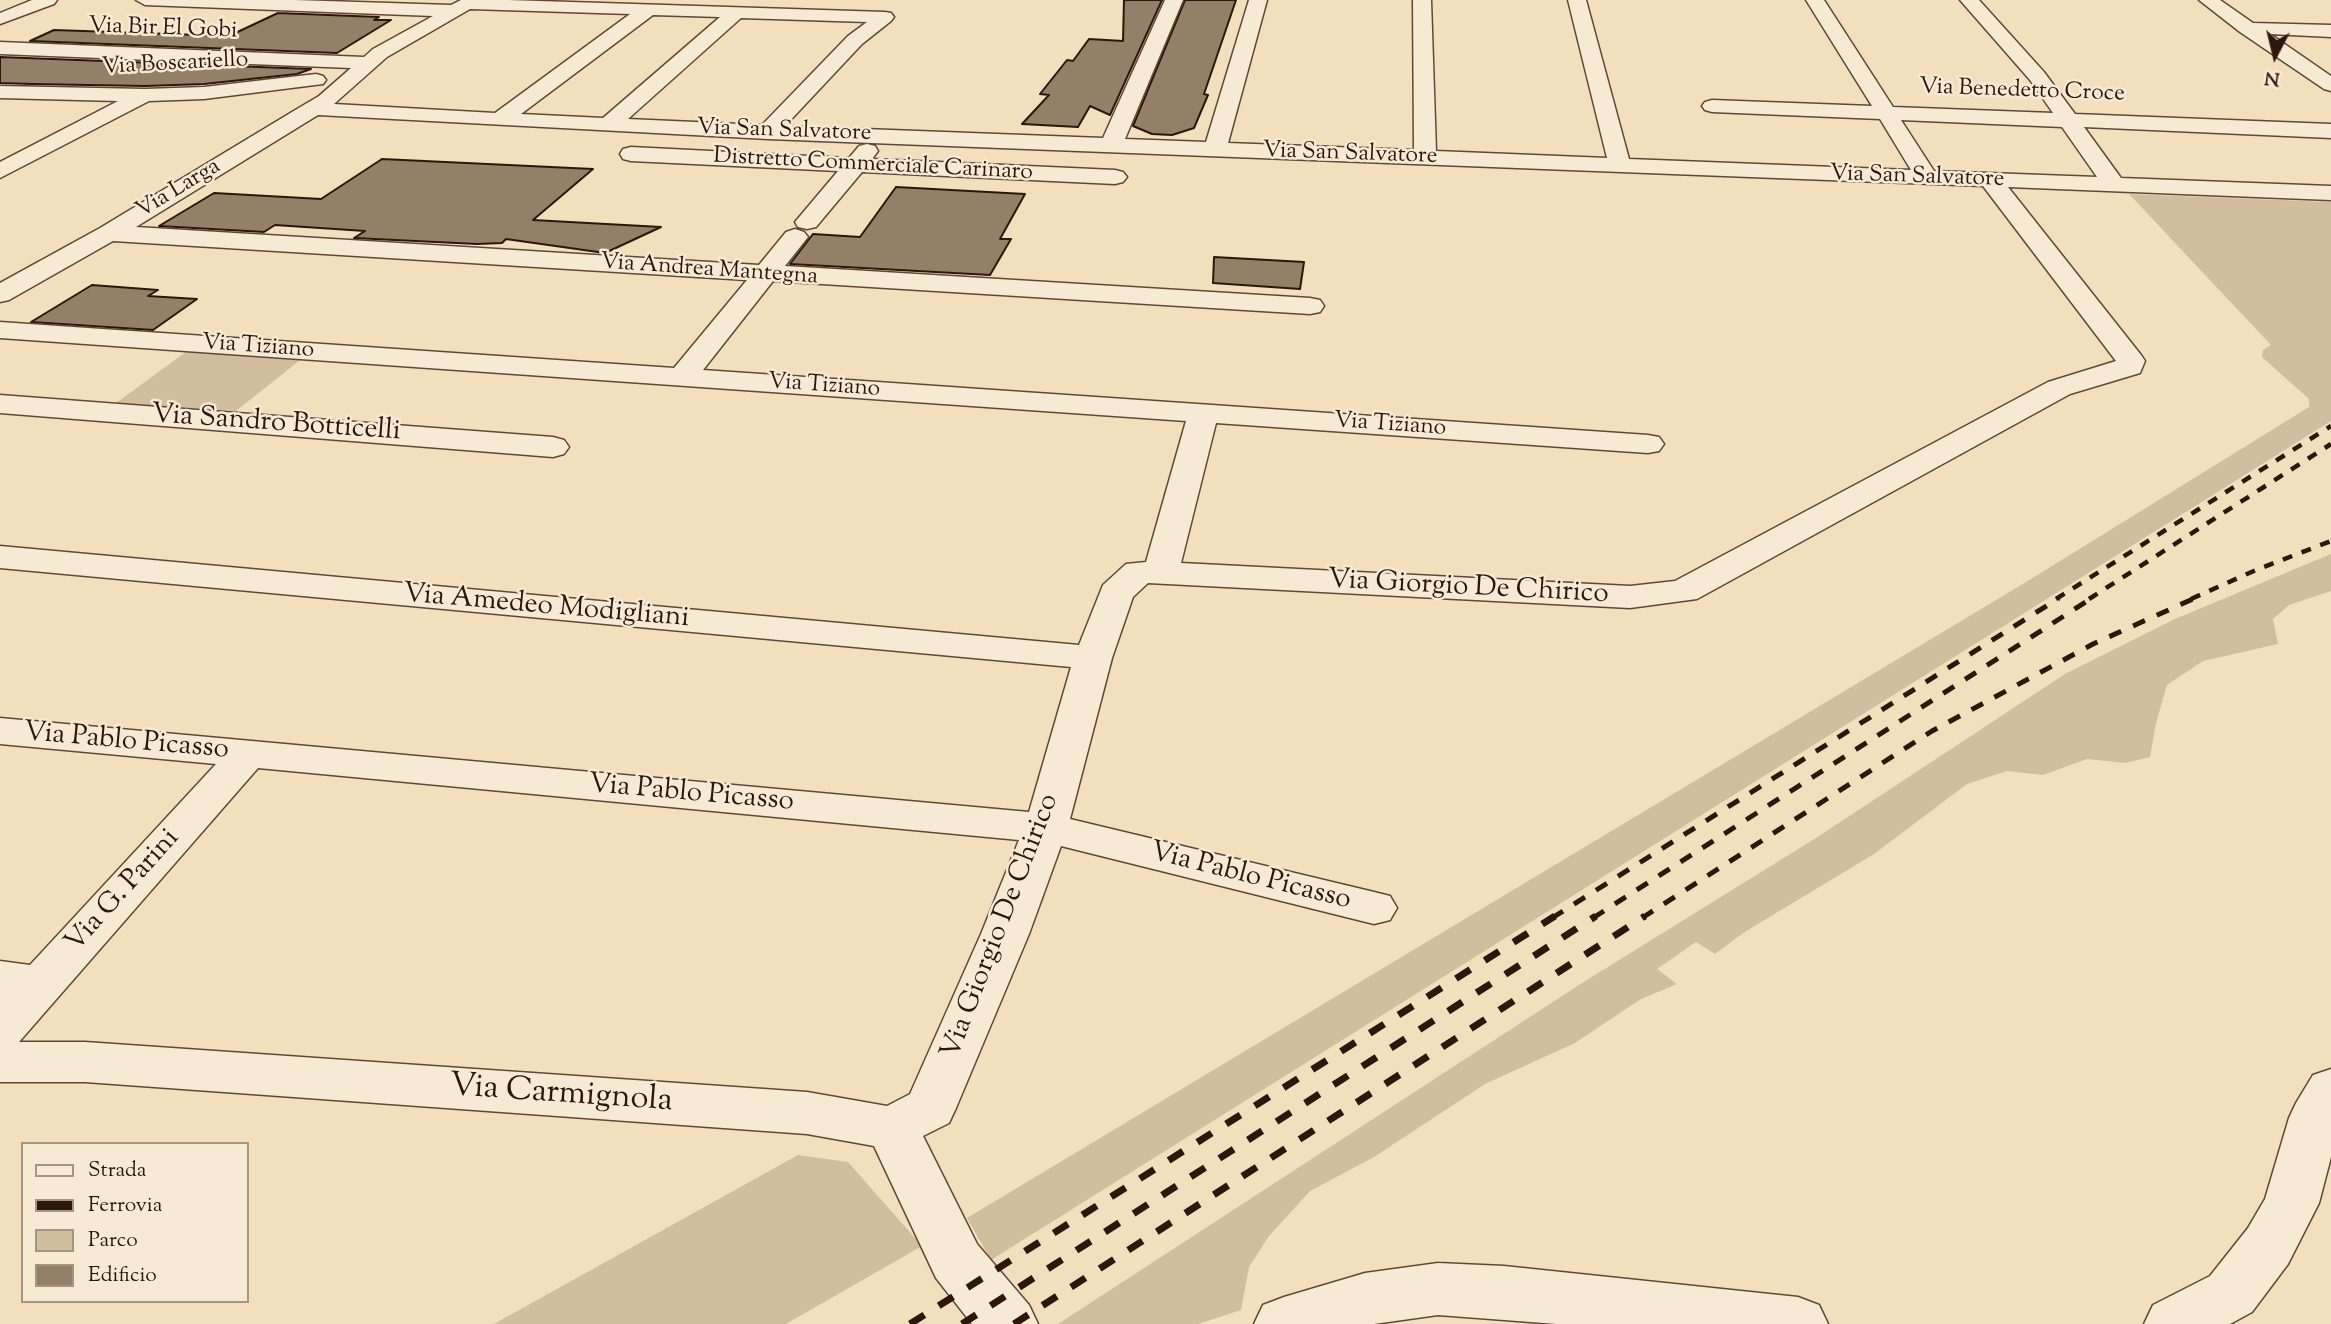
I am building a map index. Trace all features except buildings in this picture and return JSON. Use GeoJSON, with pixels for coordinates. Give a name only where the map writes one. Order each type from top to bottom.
{"type":"FeatureCollection","features":[{"type":"Feature","properties":{"kind":"street"},"geometry":{"type":"LineString","coordinates":[[0,19],[48,0]]}},
{"type":"Feature","properties":{"kind":"street"},"geometry":{"type":"LineString","coordinates":[[145,0],[465,5],[885,18],[855,40],[768,132]]}},
{"type":"Feature","properties":{"kind":"street"},"geometry":{"type":"LineString","coordinates":[[805,15],[821,0]]}},
{"type":"Feature","properties":{"kind":"street"},"geometry":{"type":"LineString","coordinates":[[1121,146],[1174,0]]}},
{"type":"Feature","properties":{"kind":"street"},"geometry":{"type":"LineString","coordinates":[[1215,150],[1258,0]]}},
{"type":"Feature","properties":{"kind":"street"},"geometry":{"type":"LineString","coordinates":[[1422,0],[1425,158]]}},
{"type":"Feature","properties":{"kind":"street"},"geometry":{"type":"LineString","coordinates":[[1577,0],[1620,166]]}},
{"type":"Feature","properties":{"kind":"street"},"geometry":{"type":"LineString","coordinates":[[1815,0],[1928,179]]}},
{"type":"Feature","properties":{"kind":"street"},"geometry":{"type":"LineString","coordinates":[[1969,0],[2037,76],[2115,186]]}},
{"type":"Feature","properties":{"kind":"street"},"geometry":{"type":"LineString","coordinates":[[2208,0],[2331,85]]}},
{"type":"Feature","properties":{"kind":"street"},"geometry":{"type":"LineString","coordinates":[[358,69],[465,5]]}},
{"type":"Feature","properties":{"kind":"street"},"geometry":{"type":"LineString","coordinates":[[500,119],[648,10]]}},
{"type":"Feature","properties":{"kind":"street"},"geometry":{"type":"LineString","coordinates":[[609,124],[736,13]]}},
{"type":"Feature","properties":{"kind":"street"},"geometry":{"type":"LineString","coordinates":[[2247,28],[2331,31]]}},
{"type":"Feature","properties":{"kind":"street","name":"Via Bir El Gobi"},"geometry":{"type":"LineString","coordinates":[[0,48],[358,69]]}},
{"type":"Feature","properties":{"kind":"street"},"geometry":{"type":"LineString","coordinates":[[2298,63],[2331,64]]}},
{"type":"Feature","properties":{"kind":"street","name":"Via Boscariello"},"geometry":{"type":"LineString","coordinates":[[0,92],[145,95],[204,93],[358,69]]}},
{"type":"Feature","properties":{"kind":"street","name":"Via Larga"},"geometry":{"type":"LineString","coordinates":[[0,294],[109,233],[307,112],[326,100],[358,69]]}},
{"type":"Feature","properties":{"kind":"street"},"geometry":{"type":"LineString","coordinates":[[0,171],[145,95]]}},
{"type":"Feature","properties":{"kind":"street","name":"Via Benedetto Croce"},"geometry":{"type":"LineString","coordinates":[[1712,106],[2331,131]]}},
{"type":"Feature","properties":{"kind":"street","name":"Via San Salvatore"},"geometry":{"type":"LineString","coordinates":[[307,112],[1928,179],[2331,193]]}},
{"type":"Feature","properties":{"kind":"street","name":"Distretto Commerciale Carinaro"},"geometry":{"type":"LineString","coordinates":[[663,127],[624,160],[856,165],[1113,182],[1121,146]]}},
{"type":"Feature","properties":{"kind":"street"},"geometry":{"type":"LineString","coordinates":[[681,377],[880,136]]}},
{"type":"Feature","properties":{"kind":"street","name":"Via Giorgio De Chirico"},"geometry":{"type":"LineString","coordinates":[[892,1128],[930,1108],[1005,934],[1046,828],[1093,659],[1115,593],[1139,572],[1630,597],[1684,591],[2059,388],[2130,367],[2132,361],[1991,181]]}},
{"type":"Feature","properties":{"kind":"street","name":"Via Andrea Mantegna"},"geometry":{"type":"LineString","coordinates":[[109,233],[1310,306]]}},
{"type":"Feature","properties":{"kind":"street"},"geometry":{"type":"LineString","coordinates":[[0,268],[41,270]]}},
{"type":"Feature","properties":{"kind":"street","name":"Via Tiziano"},"geometry":{"type":"LineString","coordinates":[[0,330],[1648,444]]}},
{"type":"Feature","properties":{"kind":"street","name":"Via Sandro Botticelli"},"geometry":{"type":"LineString","coordinates":[[0,404],[553,447]]}},
{"type":"Feature","properties":{"kind":"street"},"geometry":{"type":"LineString","coordinates":[[1161,573],[1204,412]]}},
{"type":"Feature","properties":{"kind":"street","name":"Via Amedeo Modigliani"},"geometry":{"type":"LineString","coordinates":[[0,557],[1093,659]]}},
{"type":"Feature","properties":{"kind":"street","name":"Via Pablo Picasso"},"geometry":{"type":"LineString","coordinates":[[0,731],[1046,828],[1374,908]]}},
{"type":"Feature","properties":{"kind":"street","name":"Via G. Parini"},"geometry":{"type":"LineString","coordinates":[[0,1030],[20,982],[248,754]]}},
{"type":"Feature","properties":{"kind":"street","name":"Via Carmignola"},"geometry":{"type":"LineString","coordinates":[[0,1062],[85,1062],[779,1111],[892,1128]]}},
{"type":"Feature","properties":{"kind":"street"},"geometry":{"type":"LineString","coordinates":[[2174,1324],[2231,1294],[2268,1246],[2291,1203],[2315,1118],[2331,1090]]}},
{"type":"Feature","properties":{"kind":"street"},"geometry":{"type":"LineString","coordinates":[[892,1128],[957,1260],[1008,1324]]}},
{"type":"Feature","properties":{"kind":"street"},"geometry":{"type":"LineString","coordinates":[[1284,1324],[1371,1312],[1438,1289],[1504,1292],[1798,1324]]}},
{"type":"Feature","properties":{"kind":"green space"},"geometry":{"type":"Polygon","coordinates":[[[2129,194],[2331,202],[2331,421],[991,1260],[967,1218],[2031,579],[2309,407],[2309,399],[2262,357],[2263,350],[2271,345],[2129,194]]]}},
{"type":"Feature","properties":{"kind":"green space"},"geometry":{"type":"Polygon","coordinates":[[[190,349],[304,357],[236,411],[116,403],[190,349]]]}},
{"type":"Feature","properties":{"kind":"green space"},"geometry":{"type":"Polygon","coordinates":[[[2331,554],[2331,591],[2289,605],[2273,619],[2278,644],[2203,661],[2167,685],[2150,757],[2125,763],[2087,759],[2043,775],[2007,771],[1967,784],[1874,854],[1743,933],[1715,954],[1696,942],[1657,969],[1677,984],[1641,999],[1575,1043],[1485,1084],[1374,1157],[1310,1191],[1269,1236],[1249,1267],[1241,1310],[1198,1324],[1058,1324],[1582,983],[1816,838],[2065,674],[2175,619],[2331,554]]]}},
{"type":"Feature","properties":{"kind":"green space"},"geometry":{"type":"Polygon","coordinates":[[[798,1155],[848,1162],[922,1246],[786,1324],[494,1324],[798,1155]]]}},
{"type":"Feature","properties":{"kind":"railway"},"geometry":{"type":"LineString","coordinates":[[2056,599],[2331,426]]}},
{"type":"Feature","properties":{"kind":"railway"},"geometry":{"type":"LineString","coordinates":[[2089,599],[2331,444]]}},
{"type":"Feature","properties":{"kind":"railway"},"geometry":{"type":"LineString","coordinates":[[2191,599],[2331,541]]}},
{"type":"Feature","properties":{"kind":"railway"},"geometry":{"type":"LineString","coordinates":[[1552,918],[2059,598]]}},
{"type":"Feature","properties":{"kind":"railway"},"geometry":{"type":"LineString","coordinates":[[1593,918],[2092,598]]}},
{"type":"Feature","properties":{"kind":"railway"},"geometry":{"type":"LineString","coordinates":[[1642,918],[1932,731],[2093,644],[2195,598]]}},
{"type":"Feature","properties":{"kind":"railway"},"geometry":{"type":"LineString","coordinates":[[910,1324],[1555,916]]}},
{"type":"Feature","properties":{"kind":"railway"},"geometry":{"type":"LineString","coordinates":[[962,1324],[1596,916]]}},
{"type":"Feature","properties":{"kind":"railway"},"geometry":{"type":"LineString","coordinates":[[1014,1324],[1645,916]]}}]}
